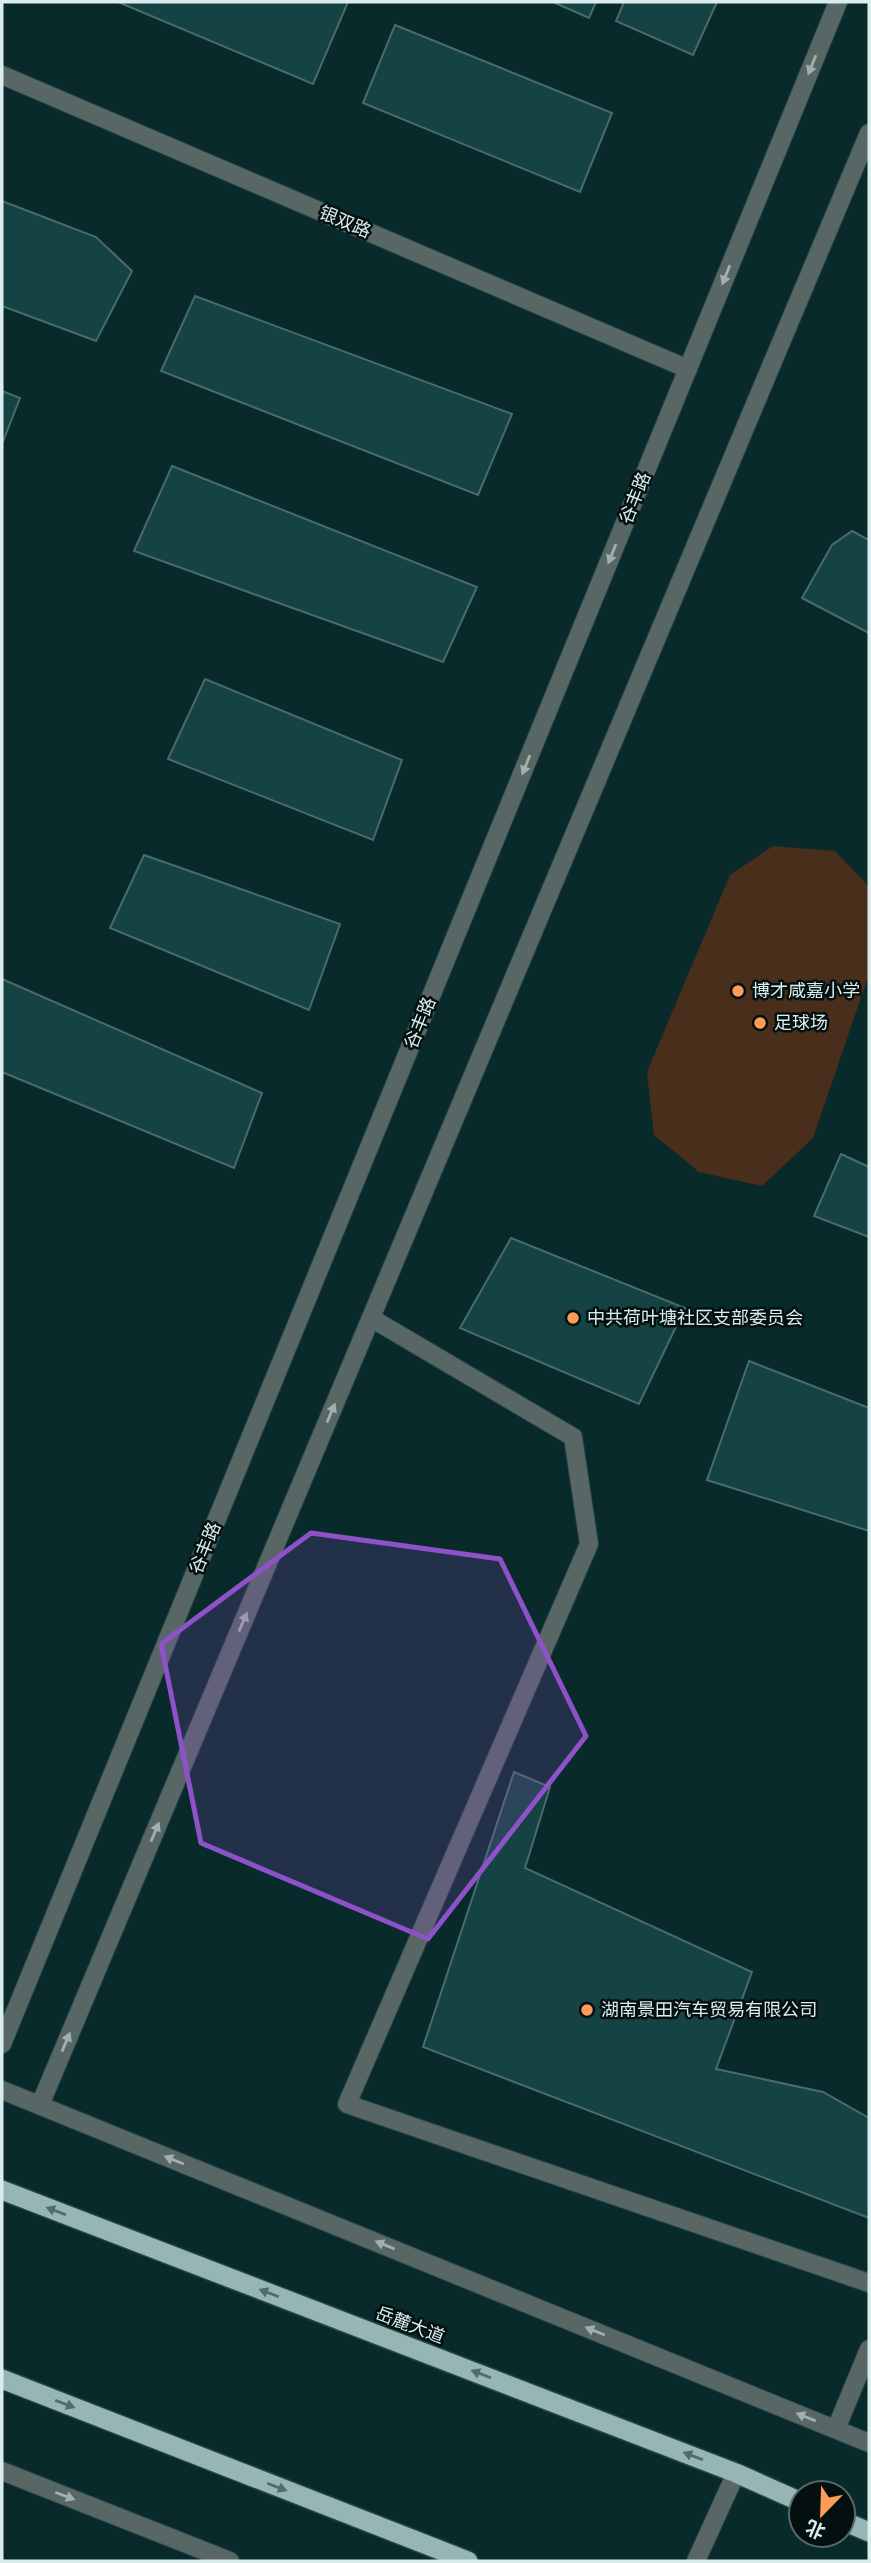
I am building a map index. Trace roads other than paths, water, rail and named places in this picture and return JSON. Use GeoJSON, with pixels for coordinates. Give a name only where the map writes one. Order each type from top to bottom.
{"type":"FeatureCollection","features":[{"type":"Feature","properties":{"kind":"highway","name":"岳麓大道"},"geometry":{"type":"LineString","coordinates":[[2,2190],[736,2473],[787,2496]]}},
{"type":"Feature","properties":{"kind":"highway"},"geometry":{"type":"LineString","coordinates":[[2,2379],[468,2561]]}},
{"type":"Feature","properties":{"kind":"street","name":"谷丰路"},"geometry":{"type":"LineString","coordinates":[[2,2044],[838,2]]}},
{"type":"Feature","properties":{"kind":"street","name":"银双路"},"geometry":{"type":"LineString","coordinates":[[2,75],[688,369]]}},
{"type":"Feature","properties":{"kind":"street"},"geometry":{"type":"LineString","coordinates":[[40,2105],[869,133]]}},
{"type":"Feature","properties":{"kind":"street"},"geometry":{"type":"LineString","coordinates":[[371,1318],[573,1437],[589,1544],[347,2104],[869,2283]]}},
{"type":"Feature","properties":{"kind":"street"},"geometry":{"type":"LineString","coordinates":[[2,2090],[869,2443]]}},
{"type":"Feature","properties":{"kind":"street"},"geometry":{"type":"LineString","coordinates":[[836,2429],[869,2349]]}},
{"type":"Feature","properties":{"kind":"street"},"geometry":{"type":"LineString","coordinates":[[2,2471],[230,2561]]}},
{"type":"Feature","properties":{"kind":"street"},"geometry":{"type":"LineString","coordinates":[[696,2561],[736,2473]]}},
{"type":"Feature","properties":{"kind":"place","name":"博才咸嘉小学"},"geometry":{"type":"Point","coordinates":[738,991]}},
{"type":"Feature","properties":{"kind":"place","name":"足球场"},"geometry":{"type":"Point","coordinates":[760,1023]}},
{"type":"Feature","properties":{"kind":"place","name":"中共荷叶塘社区支部委员会"},"geometry":{"type":"Point","coordinates":[573,1318]}},
{"type":"Feature","properties":{"kind":"place","name":"湖南景田汽车贸易有限公司"},"geometry":{"type":"Point","coordinates":[587,2010]}}]}
